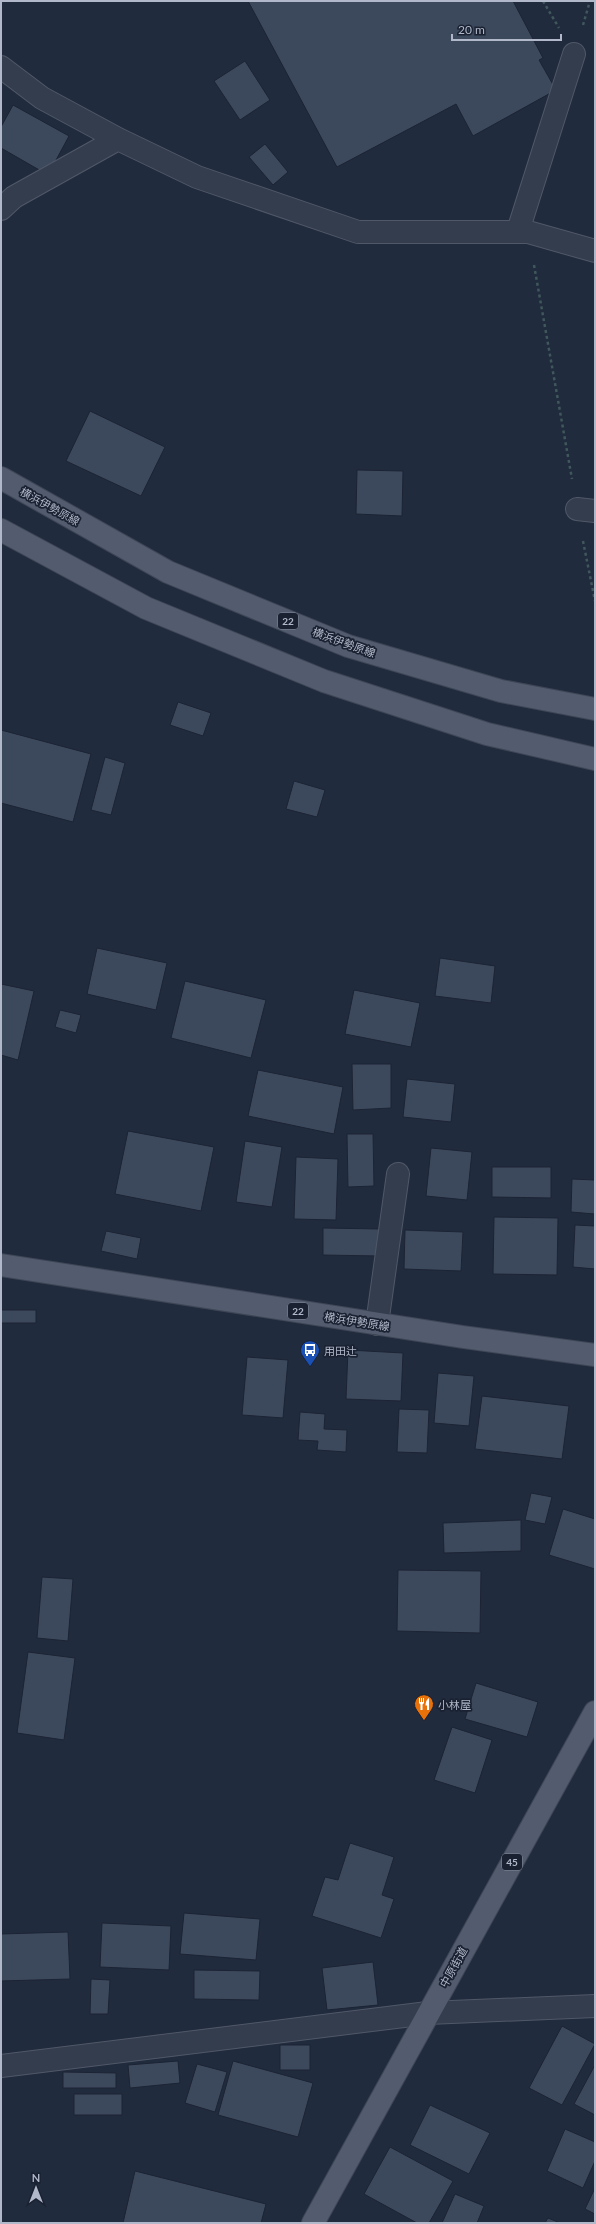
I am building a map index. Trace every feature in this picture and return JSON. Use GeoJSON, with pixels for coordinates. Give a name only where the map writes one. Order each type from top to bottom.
{"type":"FeatureCollection","features":[{"type":"Feature","properties":{"kind":"main road","name":"横浜伊勢原線"},"geometry":{"type":"LineString","coordinates":[[1,478],[168,572],[348,646],[501,691],[595,709]]}},
{"type":"Feature","properties":{"kind":"main road"},"geometry":{"type":"LineString","coordinates":[[1,530],[146,608],[324,681],[487,734],[595,758]]}},
{"type":"Feature","properties":{"kind":"main road","name":"横浜伊勢原線"},"geometry":{"type":"LineString","coordinates":[[1,1265],[377,1324],[595,1355]]}},
{"type":"Feature","properties":{"kind":"main road","name":"中原街道"},"geometry":{"type":"LineString","coordinates":[[313,2223],[595,1712]]}},
{"type":"Feature","properties":{"kind":"street"},"geometry":{"type":"LineString","coordinates":[[523,232],[574,54]]}},
{"type":"Feature","properties":{"kind":"street"},"geometry":{"type":"LineString","coordinates":[[1,67],[42,98],[118,139],[197,176],[358,232],[523,232],[595,250]]}},
{"type":"Feature","properties":{"kind":"street"},"geometry":{"type":"LineString","coordinates":[[1,209],[14,197],[118,139]]}},
{"type":"Feature","properties":{"kind":"street"},"geometry":{"type":"LineString","coordinates":[[377,1324],[398,1174]]}},
{"type":"Feature","properties":{"kind":"street"},"geometry":{"type":"LineString","coordinates":[[1,2066],[428,2013],[595,2006]]}},
{"type":"Feature","properties":{"kind":"path"},"geometry":{"type":"LineString","coordinates":[[523,232],[586,510],[595,601]]}},
{"type":"Feature","properties":{"kind":"building"},"geometry":{"type":"Polygon","coordinates":[[[248,1],[513,1],[543,58],[539,60],[556,90],[473,136],[456,104],[337,167],[248,1]]]}},
{"type":"Feature","properties":{"kind":"building"},"geometry":{"type":"Polygon","coordinates":[[[245,61],[270,100],[240,120],[214,81],[245,61]]]}},
{"type":"Feature","properties":{"kind":"building"},"geometry":{"type":"Polygon","coordinates":[[[13,105],[69,136],[48,175],[1,148],[1,127],[13,105]]]}},
{"type":"Feature","properties":{"kind":"building"},"geometry":{"type":"Polygon","coordinates":[[[265,144],[288,172],[273,185],[249,157],[265,144]]]}},
{"type":"Feature","properties":{"kind":"building"},"geometry":{"type":"Polygon","coordinates":[[[90,411],[165,447],[141,496],[66,461],[90,411]]]}},
{"type":"Feature","properties":{"kind":"building"},"geometry":{"type":"Polygon","coordinates":[[[357,470],[403,471],[402,516],[356,514],[357,470]]]}},
{"type":"Feature","properties":{"kind":"building"},"geometry":{"type":"Polygon","coordinates":[[[178,702],[211,713],[203,736],[170,725],[178,702]]]}},
{"type":"Feature","properties":{"kind":"building"},"geometry":{"type":"Polygon","coordinates":[[[1,730],[91,754],[73,822],[1,803],[1,730]]]}},
{"type":"Feature","properties":{"kind":"building"},"geometry":{"type":"Polygon","coordinates":[[[105,757],[125,763],[111,815],[91,810],[105,757]]]}},
{"type":"Feature","properties":{"kind":"building"},"geometry":{"type":"Polygon","coordinates":[[[294,781],[325,790],[317,817],[286,809],[294,781]]]}},
{"type":"Feature","properties":{"kind":"building"},"geometry":{"type":"Polygon","coordinates":[[[97,948],[167,963],[156,1010],[87,994],[97,948]]]}},
{"type":"Feature","properties":{"kind":"building"},"geometry":{"type":"Polygon","coordinates":[[[440,958],[495,966],[491,1003],[435,996],[440,958]]]}},
{"type":"Feature","properties":{"kind":"building"},"geometry":{"type":"Polygon","coordinates":[[[185,981],[266,1000],[251,1058],[171,1038],[185,981]]]}},
{"type":"Feature","properties":{"kind":"building"},"geometry":{"type":"Polygon","coordinates":[[[1,984],[34,991],[18,1060],[1,1055],[1,984]]]}},
{"type":"Feature","properties":{"kind":"building"},"geometry":{"type":"Polygon","coordinates":[[[354,990],[420,1003],[411,1047],[345,1034],[354,990]]]}},
{"type":"Feature","properties":{"kind":"building"},"geometry":{"type":"Polygon","coordinates":[[[60,1010],[81,1015],[76,1033],[55,1027],[60,1010]]]}},
{"type":"Feature","properties":{"kind":"building"},"geometry":{"type":"Polygon","coordinates":[[[352,1064],[391,1064],[391,1108],[353,1110],[352,1064]]]}},
{"type":"Feature","properties":{"kind":"building"},"geometry":{"type":"Polygon","coordinates":[[[258,1070],[343,1087],[334,1134],[248,1116],[258,1070]]]}},
{"type":"Feature","properties":{"kind":"building"},"geometry":{"type":"Polygon","coordinates":[[[407,1079],[455,1084],[451,1122],[403,1117],[407,1079]]]}},
{"type":"Feature","properties":{"kind":"building"},"geometry":{"type":"Polygon","coordinates":[[[128,1131],[214,1147],[201,1211],[115,1194],[128,1131]]]}},
{"type":"Feature","properties":{"kind":"building"},"geometry":{"type":"Polygon","coordinates":[[[347,1134],[373,1134],[374,1186],[348,1187],[347,1134]]]}},
{"type":"Feature","properties":{"kind":"building"},"geometry":{"type":"Polygon","coordinates":[[[245,1141],[282,1147],[272,1207],[236,1202],[245,1141]]]}},
{"type":"Feature","properties":{"kind":"building"},"geometry":{"type":"Polygon","coordinates":[[[431,1148],[472,1152],[467,1200],[426,1196],[431,1148]]]}},
{"type":"Feature","properties":{"kind":"building"},"geometry":{"type":"Polygon","coordinates":[[[296,1157],[338,1159],[336,1220],[294,1219],[296,1157]]]}},
{"type":"Feature","properties":{"kind":"building"},"geometry":{"type":"Polygon","coordinates":[[[492,1167],[551,1167],[551,1198],[492,1197],[492,1167]]]}},
{"type":"Feature","properties":{"kind":"building"},"geometry":{"type":"Polygon","coordinates":[[[572,1179],[595,1180],[595,1214],[571,1212],[572,1179]]]}},
{"type":"Feature","properties":{"kind":"building"},"geometry":{"type":"Polygon","coordinates":[[[494,1217],[558,1218],[557,1275],[493,1274],[494,1217]]]}},
{"type":"Feature","properties":{"kind":"building"},"geometry":{"type":"Polygon","coordinates":[[[575,1225],[595,1226],[595,1269],[573,1267],[575,1225]]]}},
{"type":"Feature","properties":{"kind":"building"},"geometry":{"type":"Polygon","coordinates":[[[323,1228],[380,1229],[379,1256],[323,1255],[323,1228]]]}},
{"type":"Feature","properties":{"kind":"building"},"geometry":{"type":"Polygon","coordinates":[[[405,1230],[463,1232],[461,1271],[404,1269],[405,1230]]]}},
{"type":"Feature","properties":{"kind":"building"},"geometry":{"type":"Polygon","coordinates":[[[106,1231],[141,1238],[137,1259],[101,1251],[106,1231]]]}},
{"type":"Feature","properties":{"kind":"building"},"geometry":{"type":"Polygon","coordinates":[[[1,1310],[36,1310],[36,1323],[1,1323],[1,1310]]]}},
{"type":"Feature","properties":{"kind":"building"},"geometry":{"type":"Polygon","coordinates":[[[348,1350],[403,1353],[401,1401],[346,1399],[348,1350]]]}},
{"type":"Feature","properties":{"kind":"building"},"geometry":{"type":"Polygon","coordinates":[[[247,1357],[288,1360],[283,1418],[242,1415],[247,1357]]]}},
{"type":"Feature","properties":{"kind":"building"},"geometry":{"type":"Polygon","coordinates":[[[438,1373],[474,1376],[469,1426],[434,1423],[438,1373]]]}},
{"type":"Feature","properties":{"kind":"building"},"geometry":{"type":"Polygon","coordinates":[[[482,1396],[569,1406],[562,1459],[475,1449],[482,1396]]]}},
{"type":"Feature","properties":{"kind":"building"},"geometry":{"type":"Polygon","coordinates":[[[399,1409],[429,1410],[427,1453],[397,1452],[399,1409]]]}},
{"type":"Feature","properties":{"kind":"building"},"geometry":{"type":"Polygon","coordinates":[[[300,1412],[325,1414],[324,1429],[347,1430],[346,1452],[317,1450],[318,1441],[298,1440],[300,1412]]]}},
{"type":"Feature","properties":{"kind":"building"},"geometry":{"type":"Polygon","coordinates":[[[531,1493],[552,1497],[545,1524],[525,1520],[531,1493]]]}},
{"type":"Feature","properties":{"kind":"building"},"geometry":{"type":"Polygon","coordinates":[[[563,1509],[595,1519],[595,1569],[549,1555],[563,1509]]]}},
{"type":"Feature","properties":{"kind":"building"},"geometry":{"type":"Polygon","coordinates":[[[521,1520],[521,1551],[444,1553],[443,1523],[521,1520]]]}},
{"type":"Feature","properties":{"kind":"building"},"geometry":{"type":"Polygon","coordinates":[[[398,1570],[481,1571],[480,1633],[397,1631],[398,1570]]]}},
{"type":"Feature","properties":{"kind":"building"},"geometry":{"type":"Polygon","coordinates":[[[42,1577],[73,1579],[68,1641],[37,1638],[42,1577]]]}},
{"type":"Feature","properties":{"kind":"building"},"geometry":{"type":"Polygon","coordinates":[[[28,1652],[75,1658],[64,1740],[17,1733],[28,1652]]]}},
{"type":"Feature","properties":{"kind":"building"},"geometry":{"type":"Polygon","coordinates":[[[476,1683],[538,1702],[527,1737],[465,1719],[476,1683]]]}},
{"type":"Feature","properties":{"kind":"building"},"geometry":{"type":"Polygon","coordinates":[[[452,1727],[492,1740],[475,1793],[434,1780],[452,1727]]]}},
{"type":"Feature","properties":{"kind":"building"},"geometry":{"type":"Polygon","coordinates":[[[350,1843],[394,1857],[382,1895],[394,1899],[381,1938],[312,1916],[325,1877],[338,1880],[350,1843]]]}},
{"type":"Feature","properties":{"kind":"building"},"geometry":{"type":"Polygon","coordinates":[[[184,1913],[260,1919],[256,1960],[180,1954],[184,1913]]]}},
{"type":"Feature","properties":{"kind":"building"},"geometry":{"type":"Polygon","coordinates":[[[102,1923],[171,1926],[169,1970],[100,1967],[102,1923]]]}},
{"type":"Feature","properties":{"kind":"building"},"geometry":{"type":"Polygon","coordinates":[[[68,1932],[70,1979],[1,1981],[1,1934],[68,1932]]]}},
{"type":"Feature","properties":{"kind":"building"},"geometry":{"type":"Polygon","coordinates":[[[373,1962],[378,2005],[327,2010],[322,1968],[373,1962]]]}},
{"type":"Feature","properties":{"kind":"building"},"geometry":{"type":"Polygon","coordinates":[[[194,1970],[260,1971],[259,2000],[194,1999],[194,1970]]]}},
{"type":"Feature","properties":{"kind":"building"},"geometry":{"type":"Polygon","coordinates":[[[91,1979],[110,1980],[108,2014],[90,2014],[91,1979]]]}},
{"type":"Feature","properties":{"kind":"building"},"geometry":{"type":"Polygon","coordinates":[[[562,2026],[595,2044],[562,2105],[529,2088],[562,2026]]]}},
{"type":"Feature","properties":{"kind":"building"},"geometry":{"type":"Polygon","coordinates":[[[280,2045],[310,2045],[310,2070],[280,2070],[280,2045]]]}},
{"type":"Feature","properties":{"kind":"building"},"geometry":{"type":"Polygon","coordinates":[[[178,2061],[180,2083],[130,2088],[128,2065],[178,2061]]]}},
{"type":"Feature","properties":{"kind":"building"},"geometry":{"type":"Polygon","coordinates":[[[233,2061],[313,2083],[298,2137],[218,2115],[233,2061]]]}},
{"type":"Feature","properties":{"kind":"building"},"geometry":{"type":"Polygon","coordinates":[[[197,2064],[227,2072],[215,2112],[185,2103],[197,2064]]]}},
{"type":"Feature","properties":{"kind":"building"},"geometry":{"type":"Polygon","coordinates":[[[595,2065],[595,2115],[574,2104],[595,2065]]]}},
{"type":"Feature","properties":{"kind":"building"},"geometry":{"type":"Polygon","coordinates":[[[63,2072],[116,2073],[116,2088],[63,2088],[63,2072]]]}},
{"type":"Feature","properties":{"kind":"building"},"geometry":{"type":"Polygon","coordinates":[[[74,2094],[122,2094],[122,2115],[74,2115],[74,2094]]]}},
{"type":"Feature","properties":{"kind":"building"},"geometry":{"type":"Polygon","coordinates":[[[430,2105],[490,2133],[469,2174],[410,2145],[430,2105]]]}},
{"type":"Feature","properties":{"kind":"building"},"geometry":{"type":"Polygon","coordinates":[[[565,2129],[595,2142],[595,2161],[583,2188],[547,2171],[565,2129]]]}},
{"type":"Feature","properties":{"kind":"building"},"geometry":{"type":"Polygon","coordinates":[[[390,2147],[453,2181],[429,2223],[417,2223],[364,2194],[390,2147]]]}},
{"type":"Feature","properties":{"kind":"building"},"geometry":{"type":"Polygon","coordinates":[[[135,2171],[266,2204],[261,2223],[123,2223],[135,2171]]]}},
{"type":"Feature","properties":{"kind":"building"},"geometry":{"type":"Polygon","coordinates":[[[595,2188],[595,2214],[585,2209],[595,2188]]]}},
{"type":"Feature","properties":{"kind":"building"},"geometry":{"type":"Polygon","coordinates":[[[455,2194],[484,2206],[477,2223],[442,2223],[455,2194]]]}},
{"type":"Feature","properties":{"kind":"building"},"geometry":{"type":"Polygon","coordinates":[[[548,2218],[560,2223],[545,2223],[548,2218]]]}},
{"type":"Feature","properties":{"kind":"place","name":"用田辻"},"geometry":{"type":"Point","coordinates":[310,1367]}},
{"type":"Feature","properties":{"kind":"place","name":"小林屋"},"geometry":{"type":"Point","coordinates":[424,1721]}}]}
